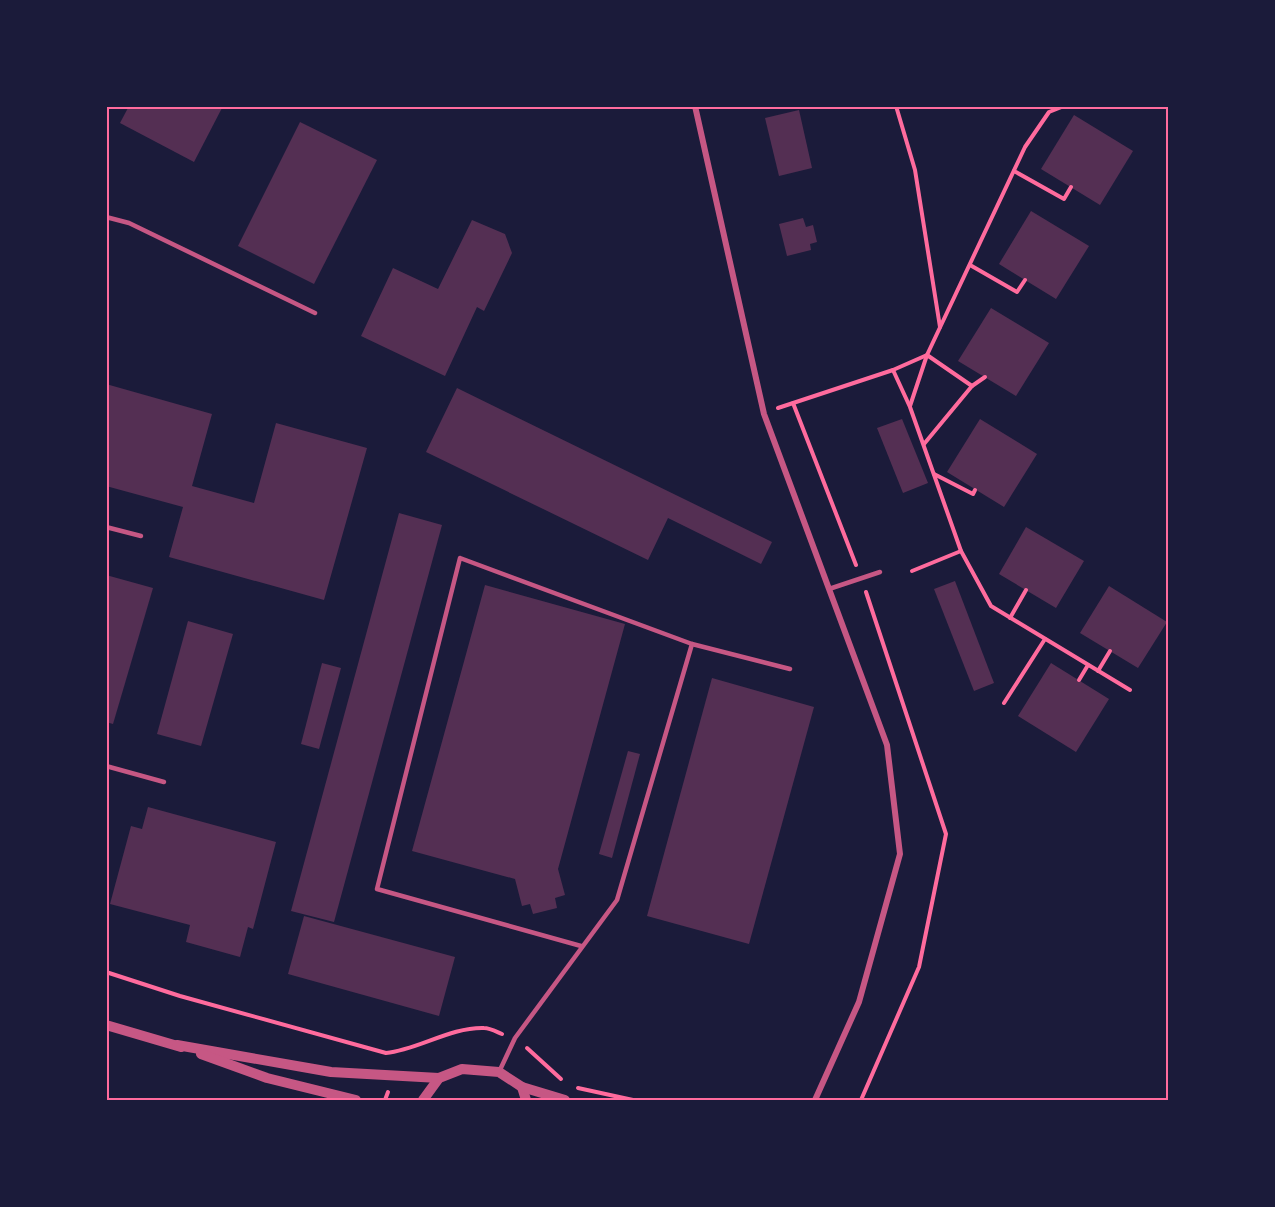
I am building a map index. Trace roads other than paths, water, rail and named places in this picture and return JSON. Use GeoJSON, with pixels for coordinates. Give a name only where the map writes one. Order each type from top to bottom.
{"type":"FeatureCollection","features":[{"type":"Feature","properties":{"kind":"street"},"geometry":{"type":"LineString","coordinates":[[695,106],[764,414],[887,745],[900,854],[859,1002],[815,1101]]}},
{"type":"Feature","properties":{"kind":"street"},"geometry":{"type":"LineString","coordinates":[[106,1025],[177,1046],[267,1078],[356,1101]]}},
{"type":"Feature","properties":{"kind":"street"},"geometry":{"type":"LineString","coordinates":[[177,1046],[331,1072],[439,1078],[462,1069],[499,1072],[522,1087],[565,1101]]}},
{"type":"Feature","properties":{"kind":"street"},"geometry":{"type":"LineString","coordinates":[[423,1101],[439,1078]]}},
{"type":"Feature","properties":{"kind":"street"},"geometry":{"type":"LineString","coordinates":[[522,1087],[526,1101]]}},
{"type":"Feature","properties":{"kind":"lane"},"geometry":{"type":"LineString","coordinates":[[106,217],[129,223],[315,313]]}},
{"type":"Feature","properties":{"kind":"lane"},"geometry":{"type":"LineString","coordinates":[[106,527],[141,536]]}},
{"type":"Feature","properties":{"kind":"lane"},"geometry":{"type":"LineString","coordinates":[[581,946],[377,889],[460,558],[692,644],[790,669]]}},
{"type":"Feature","properties":{"kind":"lane"},"geometry":{"type":"LineString","coordinates":[[829,590],[880,572]]}},
{"type":"Feature","properties":{"kind":"lane"},"geometry":{"type":"LineString","coordinates":[[499,1072],[515,1038],[617,900],[692,644]]}},
{"type":"Feature","properties":{"kind":"lane"},"geometry":{"type":"LineString","coordinates":[[106,766],[164,782]]}}]}
